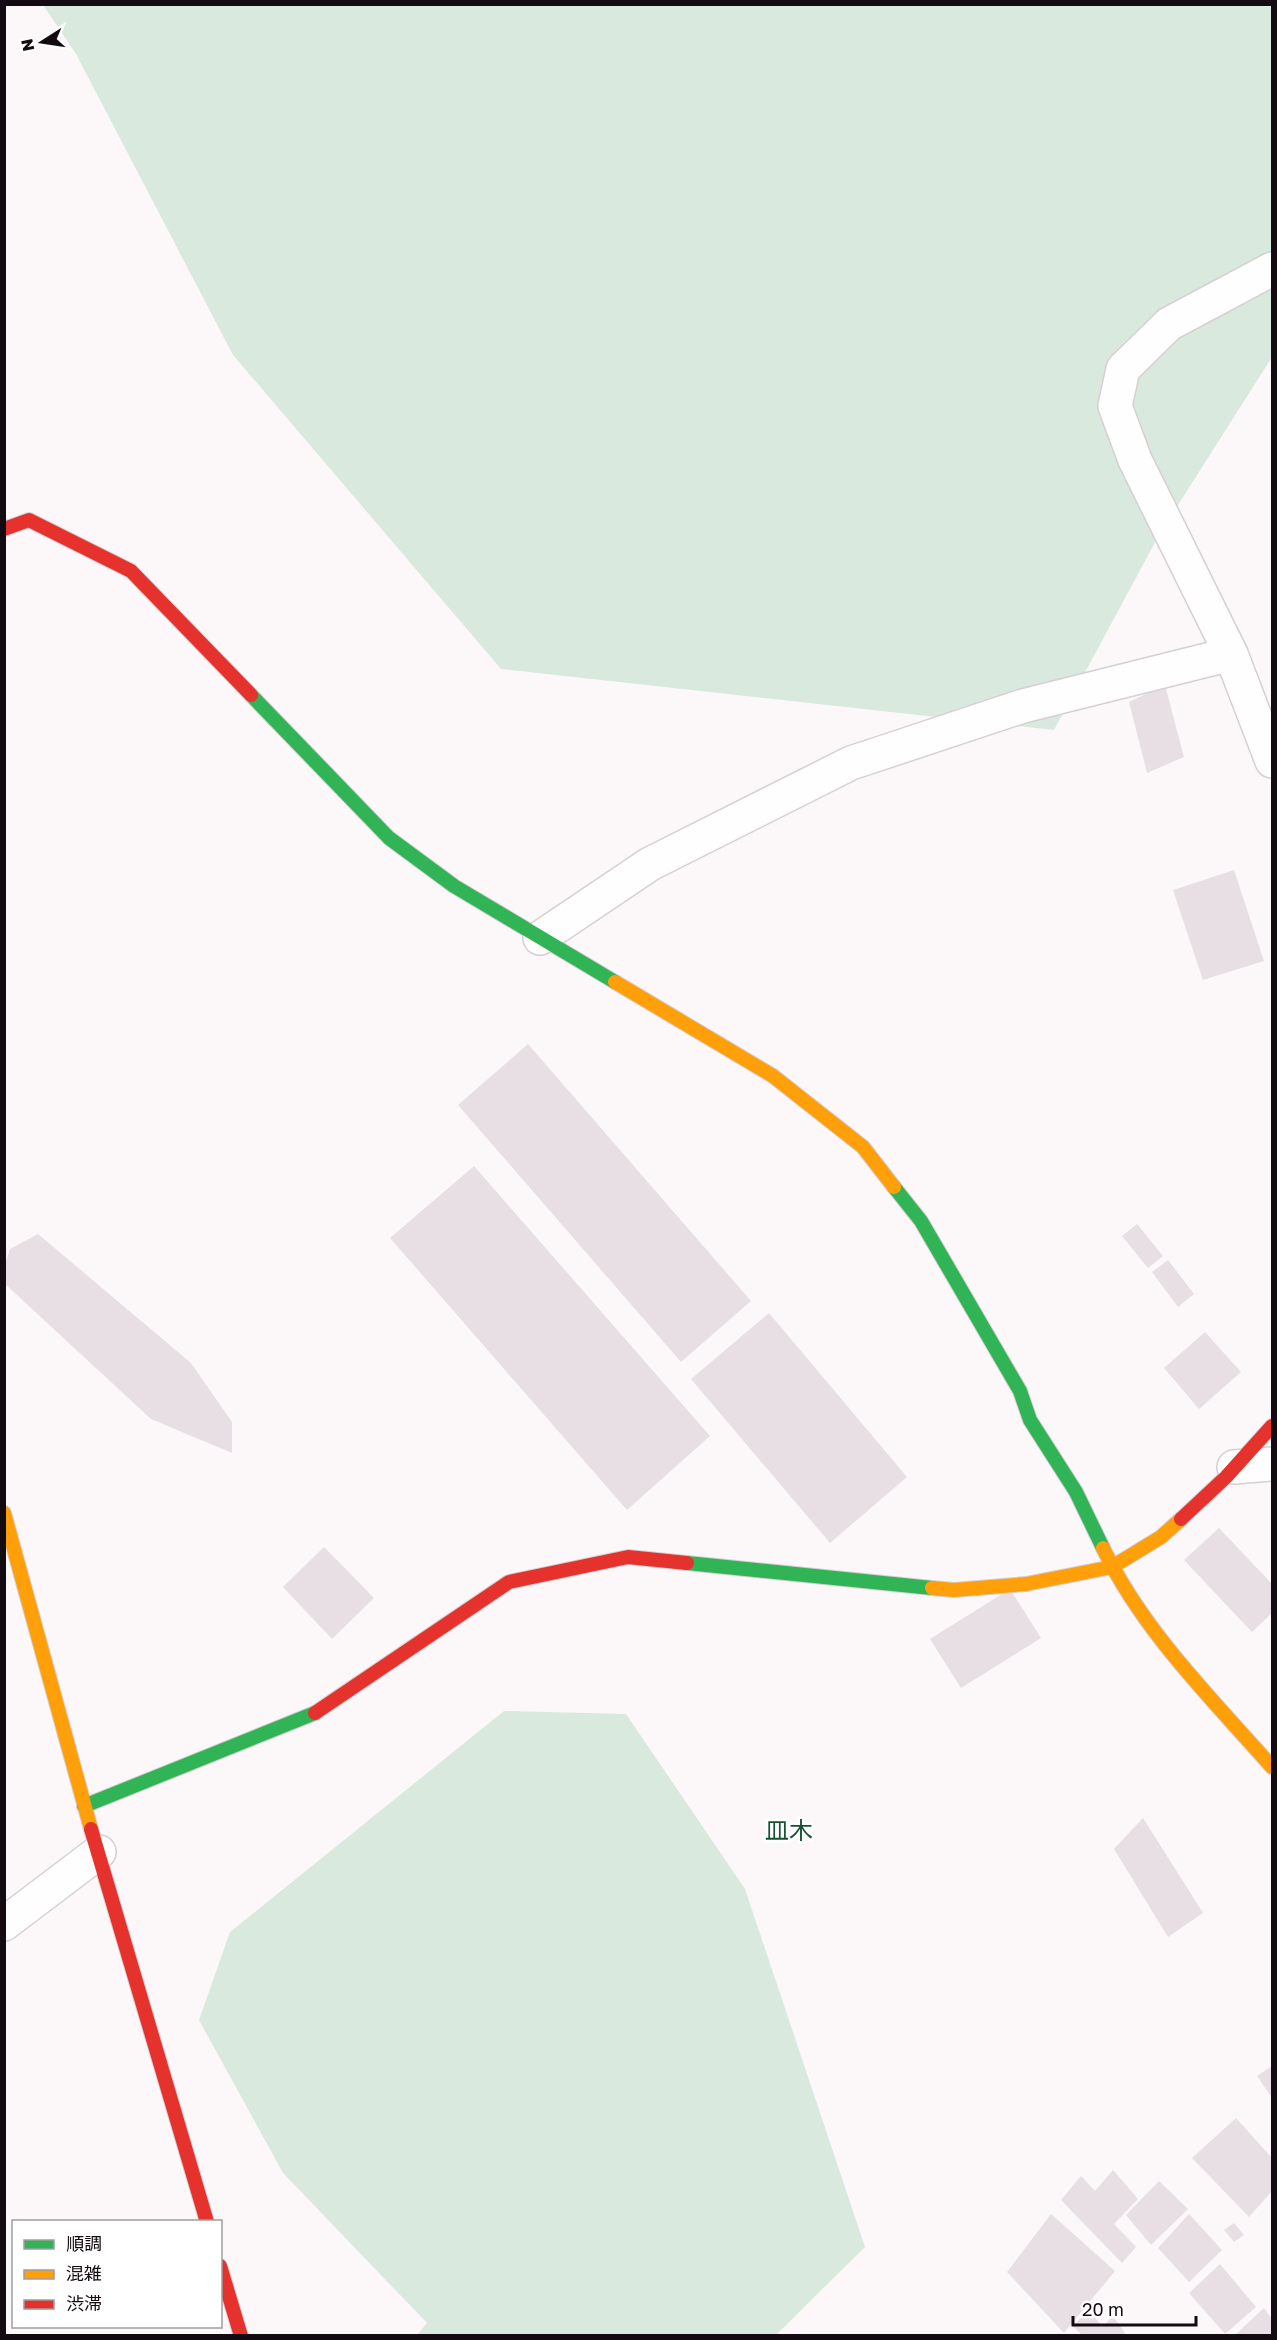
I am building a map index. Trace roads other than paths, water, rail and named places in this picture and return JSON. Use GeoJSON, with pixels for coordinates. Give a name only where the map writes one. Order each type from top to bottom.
{"type":"FeatureCollection","features":[{"type":"Feature","properties":{"kind":"street"},"geometry":{"type":"LineString","coordinates":[[1272,269],[1169,324],[1124,369],[1115,406],[1135,460],[1231,654],[1272,761]]}},
{"type":"Feature","properties":{"kind":"street"},"geometry":{"type":"LineString","coordinates":[[4,529],[29,520],[131,571],[389,838],[454,886],[773,1076],[863,1147],[921,1221],[1020,1391],[1030,1420],[1076,1492],[1112,1567],[1159,1640],[1272,1767]]}},
{"type":"Feature","properties":{"kind":"street"},"geometry":{"type":"LineString","coordinates":[[540,939],[650,864],[851,763],[1023,706],[1231,654]]}},
{"type":"Feature","properties":{"kind":"street"},"geometry":{"type":"LineString","coordinates":[[84,1806],[314,1713],[509,1582],[628,1557],[954,1590],[1026,1584],[1112,1567],[1161,1537],[1234,1467],[1272,1426]]}},
{"type":"Feature","properties":{"kind":"street"},"geometry":{"type":"LineString","coordinates":[[1234,1467],[1272,1464]]}},
{"type":"Feature","properties":{"kind":"street"},"geometry":{"type":"LineString","coordinates":[[4,1513],[84,1806],[206,2220]]}},
{"type":"Feature","properties":{"kind":"street"},"geometry":{"type":"LineString","coordinates":[[12,1911],[99,1852]]}},
{"type":"Feature","properties":{"kind":"street"},"geometry":{"type":"LineString","coordinates":[[222,2273],[241,2336]]}},
{"type":"Feature","properties":{"kind":"district","name":"皿木"},"geometry":{"type":"Point","coordinates":[789,1831]}}]}
